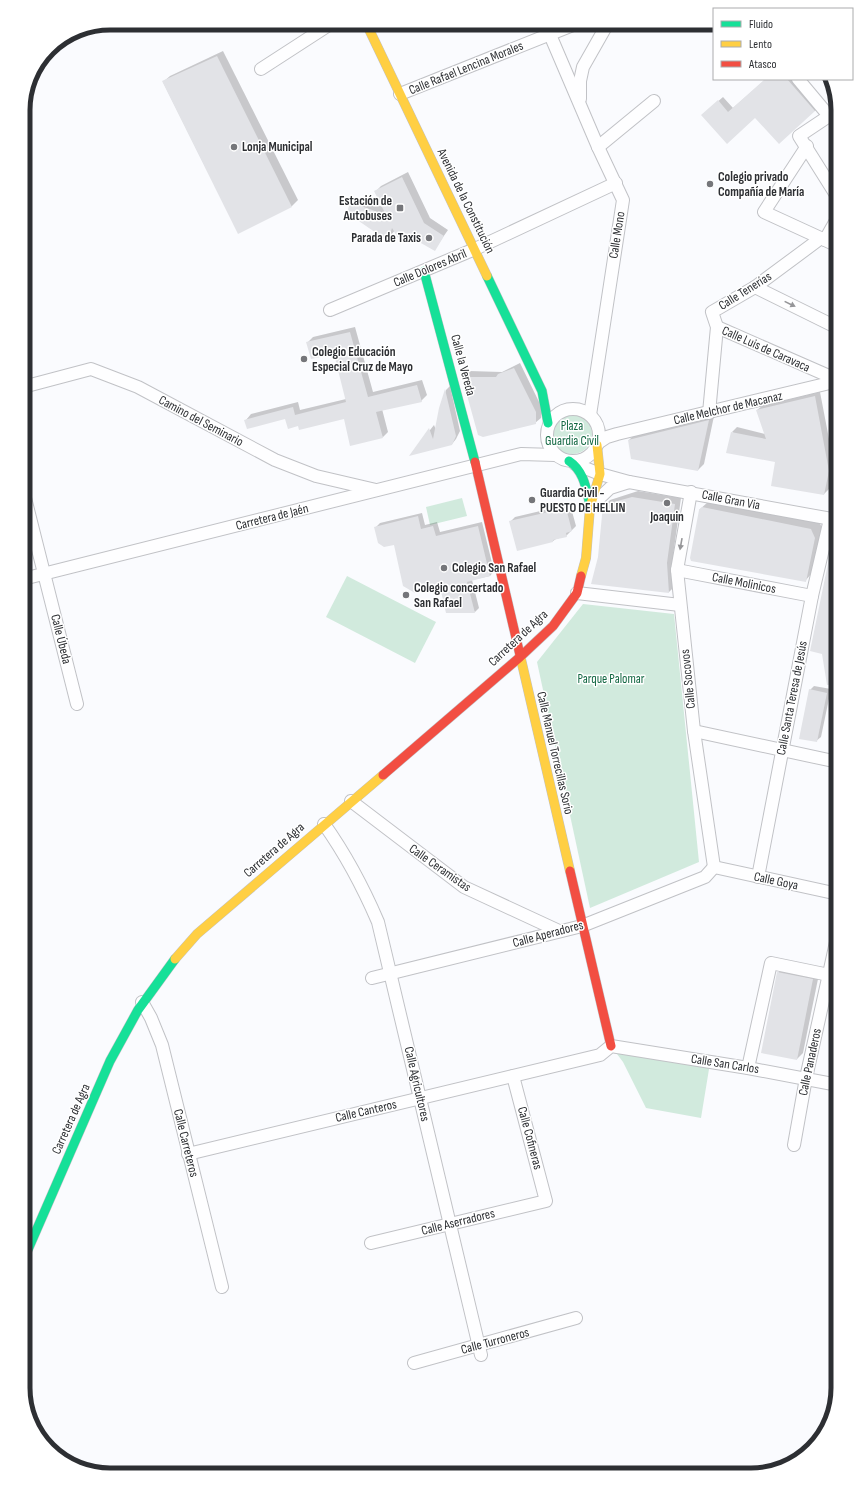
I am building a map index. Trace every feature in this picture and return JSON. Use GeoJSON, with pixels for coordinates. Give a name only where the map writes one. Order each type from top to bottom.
{"type":"FeatureCollection","features":[{"type":"Feature","properties":{"kind":"street"},"geometry":{"type":"LineString","coordinates":[[261,69],[321,30]]}},
{"type":"Feature","properties":{"kind":"street","name":"Avenida de la Constitución"},"geometry":{"type":"LineString","coordinates":[[369,30],[476,249],[542,391],[553,405],[561,411]]}},
{"type":"Feature","properties":{"kind":"street","name":"Calle Mono"},"geometry":{"type":"LineString","coordinates":[[548,30],[598,147],[623,200],[590,414]]}},
{"type":"Feature","properties":{"kind":"street","name":"Calle Rafael Lencina Morales"},"geometry":{"type":"LineString","coordinates":[[400,94],[562,30]]}},
{"type":"Feature","properties":{"kind":"street"},"geometry":{"type":"LineString","coordinates":[[580,105],[580,81],[583,67],[604,30]]}},
{"type":"Feature","properties":{"kind":"street"},"geometry":{"type":"LineString","coordinates":[[799,80],[831,114]]}},
{"type":"Feature","properties":{"kind":"street"},"geometry":{"type":"LineString","coordinates":[[598,147],[654,101]]}},
{"type":"Feature","properties":{"kind":"street"},"geometry":{"type":"LineString","coordinates":[[831,119],[799,136],[807,146],[831,186]]}},
{"type":"Feature","properties":{"kind":"street"},"geometry":{"type":"LineString","coordinates":[[807,146],[764,212],[831,243]]}},
{"type":"Feature","properties":{"kind":"street","name":"Calle Dolores Abril"},"geometry":{"type":"LineString","coordinates":[[330,310],[476,249],[616,183]]}},
{"type":"Feature","properties":{"kind":"street","name":"Calle Tenerías"},"geometry":{"type":"LineString","coordinates":[[708,413],[717,327],[712,312],[755,287],[823,239],[831,227]]}},
{"type":"Feature","properties":{"kind":"street","name":"Calle la Vereda"},"geometry":{"type":"LineString","coordinates":[[424,271],[476,466]]}},
{"type":"Feature","properties":{"kind":"street"},"geometry":{"type":"LineString","coordinates":[[755,287],[831,325]]}},
{"type":"Feature","properties":{"kind":"street","name":"Calle Luis de Caravaca"},"geometry":{"type":"LineString","coordinates":[[717,327],[831,378]]}},
{"type":"Feature","properties":{"kind":"street","name":"Camino del Seminario"},"geometry":{"type":"LineString","coordinates":[[30,385],[91,370],[138,387],[275,460],[316,476],[378,490]]}},
{"type":"Feature","properties":{"kind":"street","name":"Calle Melchor de Macanaz"},"geometry":{"type":"LineString","coordinates":[[598,448],[607,437],[617,434],[831,383]]}},
{"type":"Feature","properties":{"kind":"street"},"geometry":{"type":"LineString","coordinates":[[593,390],[575,408],[561,411],[548,423],[546,438],[555,455],[572,462],[590,455],[598,448]]}},
{"type":"Feature","properties":{"kind":"street","name":"Avenida de la Constitución"},"geometry":{"type":"LineString","coordinates":[[542,391],[548,423]]}},
{"type":"Feature","properties":{"kind":"street"},"geometry":{"type":"LineString","coordinates":[[575,408],[590,414],[598,428],[604,432],[617,434]]}},
{"type":"Feature","properties":{"kind":"street"},"geometry":{"type":"LineString","coordinates":[[590,507],[610,488],[626,481],[606,466],[598,448],[598,428]]}},
{"type":"Feature","properties":{"kind":"street","name":"Carretera de Jaén"},"geometry":{"type":"LineString","coordinates":[[521,454],[546,438]]}},
{"type":"Feature","properties":{"kind":"street","name":"Carretera de Agra"},"geometry":{"type":"LineString","coordinates":[[30,1245],[124,1031],[162,974],[197,934],[351,800],[520,657],[553,626],[577,593],[586,558],[590,507],[600,474],[598,448]]}},
{"type":"Feature","properties":{"kind":"street","name":"Carretera de Jaén"},"geometry":{"type":"LineString","coordinates":[[30,577],[521,454],[555,455]]}},
{"type":"Feature","properties":{"kind":"street","name":"Carretera de Agra"},"geometry":{"type":"LineString","coordinates":[[572,462],[585,481],[590,507]]}},
{"type":"Feature","properties":{"kind":"street","name":"Calle Gran Via"},"geometry":{"type":"LineString","coordinates":[[572,462],[600,474],[626,481],[831,519]]}},
{"type":"Feature","properties":{"kind":"street","name":"Calle Manuel Torrecillas Sorio"},"geometry":{"type":"LineString","coordinates":[[476,466],[611,1046]]}},
{"type":"Feature","properties":{"kind":"street","name":"Calle Socovos"},"geometry":{"type":"LineString","coordinates":[[691,492],[677,570],[694,732],[714,867]]}},
{"type":"Feature","properties":{"kind":"street","name":"Calle Úbeda"},"geometry":{"type":"LineString","coordinates":[[30,516],[77,704]]}},
{"type":"Feature","properties":{"kind":"street","name":"Calle Santa Teresa de Jesús"},"geometry":{"type":"LineString","coordinates":[[758,877],[812,596],[831,530]]}},
{"type":"Feature","properties":{"kind":"street","name":"Calle Molinicos"},"geometry":{"type":"LineString","coordinates":[[677,570],[812,596]]}},
{"type":"Feature","properties":{"kind":"street"},"geometry":{"type":"LineString","coordinates":[[577,593],[680,605]]}},
{"type":"Feature","properties":{"kind":"street"},"geometry":{"type":"LineString","coordinates":[[694,732],[831,760]]}},
{"type":"Feature","properties":{"kind":"street","name":"Calle Ceramistas"},"geometry":{"type":"LineString","coordinates":[[351,800],[464,887],[559,931]]}},
{"type":"Feature","properties":{"kind":"street","name":"Calle Agricultores"},"geometry":{"type":"LineString","coordinates":[[324,824],[360,881],[375,915],[391,974],[480,1350]]}},
{"type":"Feature","properties":{"kind":"street","name":"Calle Aperadores"},"geometry":{"type":"LineString","coordinates":[[372,978],[582,926],[705,877],[714,867]]}},
{"type":"Feature","properties":{"kind":"street","name":"Calle Goya"},"geometry":{"type":"LineString","coordinates":[[714,867],[831,893]]}},
{"type":"Feature","properties":{"kind":"street"},"geometry":{"type":"LineString","coordinates":[[748,1068],[771,964],[829,975]]}},
{"type":"Feature","properties":{"kind":"street","name":"Calle Panaderos"},"geometry":{"type":"LineString","coordinates":[[794,1145],[806,1078],[831,966]]}},
{"type":"Feature","properties":{"kind":"street","name":"Calle Carreteros"},"geometry":{"type":"LineString","coordinates":[[142,1002],[151,1018],[162,1045],[222,1287]]}},
{"type":"Feature","properties":{"kind":"street","name":"Calle San Carlos"},"geometry":{"type":"LineString","coordinates":[[611,1046],[748,1068],[831,1083]]}},
{"type":"Feature","properties":{"kind":"street","name":"Calle Canteros"},"geometry":{"type":"LineString","coordinates":[[188,1154],[600,1055],[611,1046]]}},
{"type":"Feature","properties":{"kind":"street","name":"Calle Cofineras"},"geometry":{"type":"LineString","coordinates":[[514,1076],[546,1200]]}},
{"type":"Feature","properties":{"kind":"street","name":"Calle Aserradores"},"geometry":{"type":"LineString","coordinates":[[371,1243],[546,1200]]}},
{"type":"Feature","properties":{"kind":"street","name":"Calle Turroneros"},"geometry":{"type":"LineString","coordinates":[[414,1363],[480,1350],[576,1318]]}},
{"type":"Feature","properties":{"kind":"green space","name":"Plaza Guardia Civil"},"geometry":{"type":"Polygon","coordinates":[[[572,414],[580,416],[586,420],[590,426],[592,434],[590,442],[586,448],[580,452],[572,454],[564,452],[558,448],[554,442],[552,434],[554,426],[558,420],[564,416],[572,414]]]}},
{"type":"Feature","properties":{"kind":"green space"},"geometry":{"type":"Polygon","coordinates":[[[462,498],[467,516],[430,525],[426,507],[462,498]]]}},
{"type":"Feature","properties":{"kind":"green space"},"geometry":{"type":"Polygon","coordinates":[[[347,576],[436,622],[415,663],[326,617],[347,576]]]}},
{"type":"Feature","properties":{"kind":"green space","name":"Parque Palomar"},"geometry":{"type":"Polygon","coordinates":[[[583,604],[674,614],[699,862],[590,908],[537,662],[583,604]]]}},
{"type":"Feature","properties":{"kind":"green space"},"geometry":{"type":"Polygon","coordinates":[[[611,1046],[710,1063],[701,1118],[646,1108],[623,1062],[611,1046]]]}},
{"type":"Feature","properties":{"kind":"building"},"geometry":{"type":"Polygon","coordinates":[[[217,56],[292,207],[238,234],[162,81],[217,56]]]}},
{"type":"Feature","properties":{"kind":"building"},"geometry":{"type":"Polygon","coordinates":[[[764,80],[788,80],[815,111],[779,144],[755,118],[727,144],[701,115],[718,100],[728,112],[764,80]]]}},
{"type":"Feature","properties":{"kind":"building","name":"Estación de Autobuses"},"geometry":{"type":"Polygon","coordinates":[[[402,177],[424,223],[444,236],[435,251],[405,234],[398,238],[392,228],[388,241],[347,213],[350,202],[386,215],[374,191],[402,177]]]}},
{"type":"Feature","properties":{"kind":"building"},"geometry":{"type":"Polygon","coordinates":[[[350,332],[368,397],[417,385],[422,402],[376,412],[383,438],[350,446],[344,419],[299,430],[298,426],[288,429],[285,419],[247,429],[244,420],[293,407],[295,415],[346,402],[334,354],[311,359],[306,342],[350,332]]]}},
{"type":"Feature","properties":{"kind":"building"},"geometry":{"type":"Polygon","coordinates":[[[514,368],[536,412],[536,424],[483,437],[478,435],[462,377],[496,377],[498,374],[514,368]]]}},
{"type":"Feature","properties":{"kind":"building"},"geometry":{"type":"Polygon","coordinates":[[[445,389],[456,436],[452,445],[409,456],[429,428],[433,439],[439,408],[445,389]]]}},
{"type":"Feature","properties":{"kind":"building"},"geometry":{"type":"Polygon","coordinates":[[[815,396],[829,471],[824,495],[771,486],[775,462],[726,453],[731,432],[766,439],[756,410],[815,396]]]}},
{"type":"Feature","properties":{"kind":"building"},"geometry":{"type":"Polygon","coordinates":[[[709,420],[698,471],[631,459],[628,440],[709,420]]]}},
{"type":"Feature","properties":{"kind":"building"},"geometry":{"type":"Polygon","coordinates":[[[632,497],[675,504],[667,563],[669,593],[591,584],[598,557],[603,505],[632,497]]]}},
{"type":"Feature","properties":{"kind":"building"},"geometry":{"type":"Polygon","coordinates":[[[702,507],[811,529],[815,538],[806,582],[691,561],[690,558],[699,510],[702,507]]]}},
{"type":"Feature","properties":{"kind":"building"},"geometry":{"type":"Polygon","coordinates":[[[566,508],[572,531],[566,533],[567,537],[517,551],[509,521],[566,508]]]}},
{"type":"Feature","properties":{"kind":"building","name":"Colegio San Rafael"},"geometry":{"type":"Polygon","coordinates":[[[418,516],[421,529],[433,526],[436,536],[478,526],[490,576],[467,582],[475,613],[446,613],[440,587],[415,593],[403,586],[394,545],[384,547],[378,543],[374,527],[418,516]]]}},
{"type":"Feature","properties":{"kind":"building"},"geometry":{"type":"Polygon","coordinates":[[[831,549],[831,685],[827,685],[822,654],[810,651],[831,549]]]}},
{"type":"Feature","properties":{"kind":"building"},"geometry":{"type":"Polygon","coordinates":[[[809,689],[827,693],[817,742],[799,739],[809,689]]]}},
{"type":"Feature","properties":{"kind":"building"},"geometry":{"type":"Polygon","coordinates":[[[777,972],[813,979],[797,1060],[761,1053],[777,972]]]}},
{"type":"Feature","properties":{"kind":"traffic: fast"},"geometry":{"type":"LineString","coordinates":[[424,271],[475,462]]}},
{"type":"Feature","properties":{"kind":"traffic: fast"},"geometry":{"type":"LineString","coordinates":[[487,276],[542,391],[548,423]]}},
{"type":"Feature","properties":{"kind":"traffic: fast"},"geometry":{"type":"LineString","coordinates":[[569,461],[581,475],[586,486],[590,505]]}},
{"type":"Feature","properties":{"kind":"traffic: fast"},"geometry":{"type":"LineString","coordinates":[[30,1245],[110,1061],[138,1010],[175,959]]}},
{"type":"Feature","properties":{"kind":"traffic: slow"},"geometry":{"type":"LineString","coordinates":[[369,30],[487,276]]}},
{"type":"Feature","properties":{"kind":"traffic: slow"},"geometry":{"type":"LineString","coordinates":[[581,576],[586,558],[590,507],[600,474],[597,445]]}},
{"type":"Feature","properties":{"kind":"traffic: slow"},"geometry":{"type":"LineString","coordinates":[[520,655],[570,871]]}},
{"type":"Feature","properties":{"kind":"traffic: slow"},"geometry":{"type":"LineString","coordinates":[[175,959],[197,934],[383,775]]}},
{"type":"Feature","properties":{"kind":"traffic: jam"},"geometry":{"type":"LineString","coordinates":[[475,462],[520,655]]}},
{"type":"Feature","properties":{"kind":"traffic: jam"},"geometry":{"type":"LineString","coordinates":[[383,775],[520,657],[553,626],[577,593],[581,576]]}},
{"type":"Feature","properties":{"kind":"traffic: jam"},"geometry":{"type":"LineString","coordinates":[[570,871],[611,1046]]}},
{"type":"Feature","properties":{"kind":"place","name":"Lonja Municipal"},"geometry":{"type":"Point","coordinates":[234,147]}},
{"type":"Feature","properties":{"kind":"place","name":"Colegio privado Compañía de María"},"geometry":{"type":"Point","coordinates":[710,184]}},
{"type":"Feature","properties":{"kind":"place","name":"Estación de Autobuses"},"geometry":{"type":"Point","coordinates":[400,208]}},
{"type":"Feature","properties":{"kind":"place","name":"Parada de Taxis"},"geometry":{"type":"Point","coordinates":[429,238]}},
{"type":"Feature","properties":{"kind":"place","name":"Colegio Educación Especial Cruz de Mayo"},"geometry":{"type":"Point","coordinates":[304,359]}},
{"type":"Feature","properties":{"kind":"place","name":"Guardia Civil - PUESTO DE HELLIN"},"geometry":{"type":"Point","coordinates":[532,500]}},
{"type":"Feature","properties":{"kind":"place","name":"Joaquin"},"geometry":{"type":"Point","coordinates":[667,503]}},
{"type":"Feature","properties":{"kind":"place","name":"Colegio San Rafael"},"geometry":{"type":"Point","coordinates":[444,568]}},
{"type":"Feature","properties":{"kind":"place","name":"Colegio concertado San Rafael"},"geometry":{"type":"Point","coordinates":[406,595]}}]}
